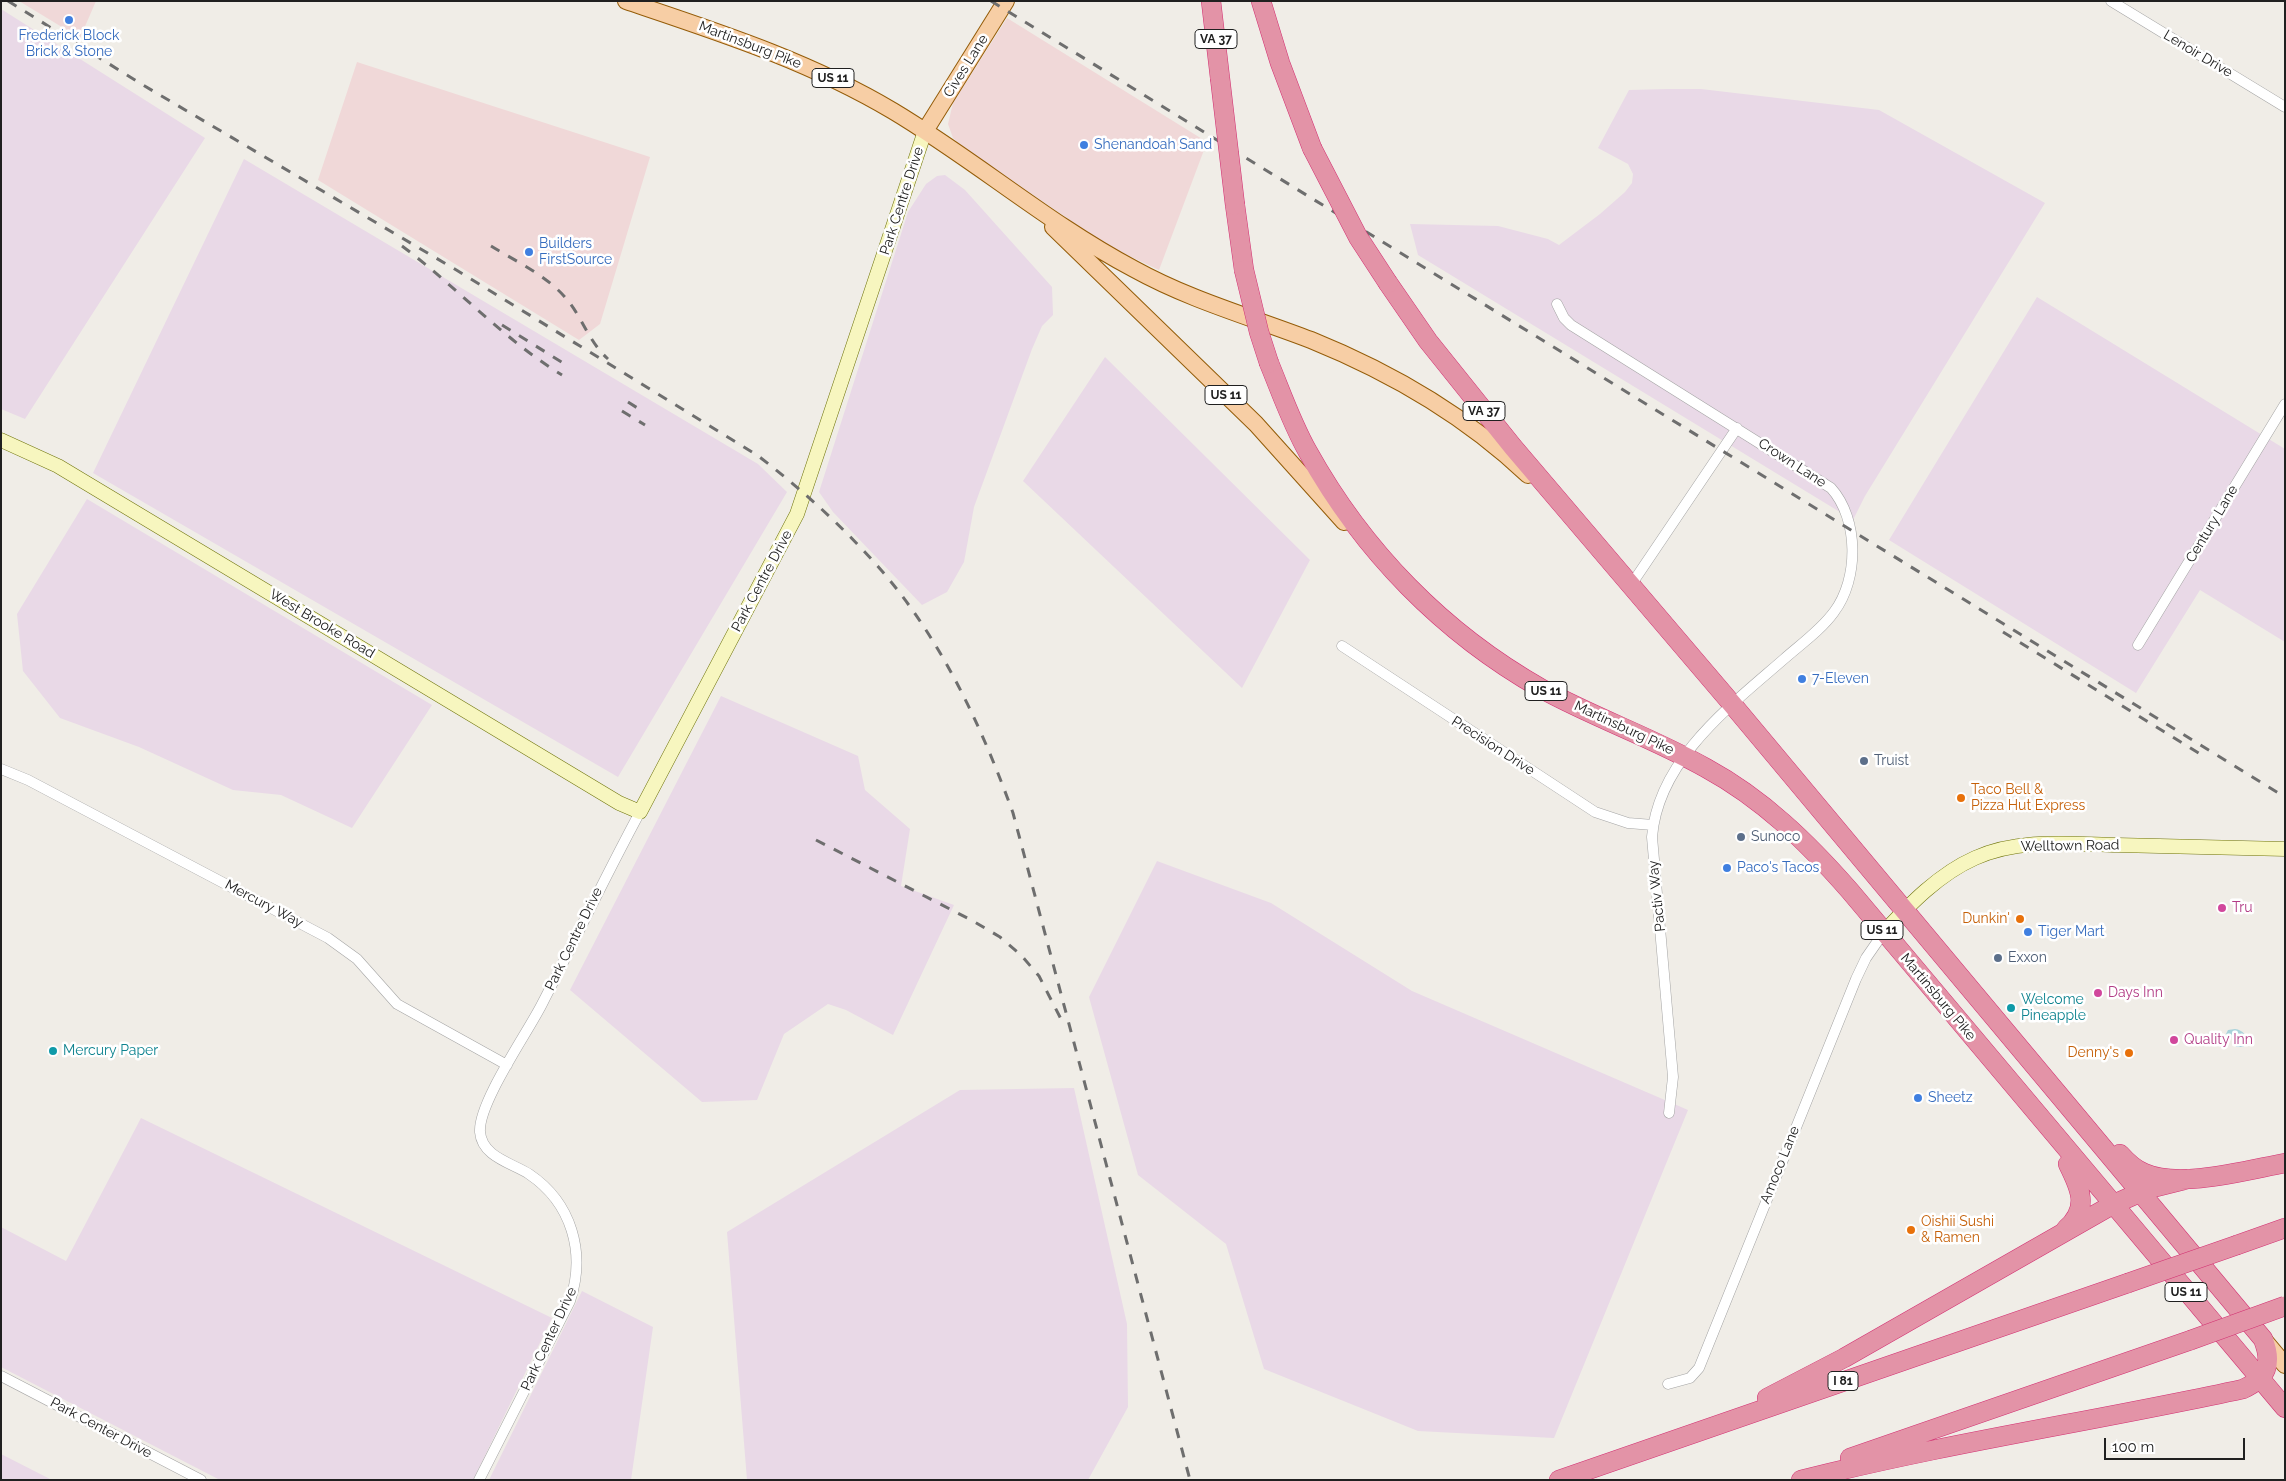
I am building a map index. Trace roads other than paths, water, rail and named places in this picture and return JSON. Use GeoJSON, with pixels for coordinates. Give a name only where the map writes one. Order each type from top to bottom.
{"type":"FeatureCollection","features":[{"type":"Feature","properties":{"kind":"highway","name":"VA 37"},"geometry":{"type":"LineString","coordinates":[[1211,1],[1244,270],[1259,332],[1269,363],[1307,450],[1328,485],[1378,554],[1422,602]]}},
{"type":"Feature","properties":{"kind":"highway","name":"VA 37"},"geometry":{"type":"LineString","coordinates":[[1261,1],[1280,63],[1312,148],[1350,222],[1388,283],[1428,340],[1464,387],[1587,533]]}},
{"type":"Feature","properties":{"kind":"highway","name":"Martinsburg Pike"},"geometry":{"type":"LineString","coordinates":[[1587,533],[2263,1339]]}},
{"type":"Feature","properties":{"kind":"highway","name":"Martinsburg Pike"},"geometry":{"type":"LineString","coordinates":[[1422,602],[1467,640],[1515,673],[1579,708],[1684,756],[1742,790],[1798,835],[1828,866],[1884,932],[2285,1409]]}},
{"type":"Feature","properties":{"kind":"highway"},"geometry":{"type":"LineString","coordinates":[[2071,1110],[2131,1165],[2143,1172],[2169,1180],[2188,1179]]}},
{"type":"Feature","properties":{"kind":"highway"},"geometry":{"type":"LineString","coordinates":[[2053,1134],[2080,1187],[2081,1197],[2074,1221],[2061,1234]]}},
{"type":"Feature","properties":{"kind":"highway"},"geometry":{"type":"LineString","coordinates":[[1722,1424],[1844,1358],[2112,1205],[2161,1185],[2285,1163]]}},
{"type":"Feature","properties":{"kind":"highway","name":"I 81"},"geometry":{"type":"LineString","coordinates":[[1559,1480],[2285,1228]]}},
{"type":"Feature","properties":{"kind":"highway"},"geometry":{"type":"LineString","coordinates":[[1787,1480],[2285,1306]]}},
{"type":"Feature","properties":{"kind":"highway"},"geometry":{"type":"LineString","coordinates":[[1802,1480],[1853,1467],[2030,1430],[2242,1389],[2259,1379],[2267,1366],[2269,1358],[2263,1339]]}},
{"type":"Feature","properties":{"kind":"highway"},"geometry":{"type":"LineString","coordinates":[[2197,1399],[2254,1396],[2269,1400],[2285,1409]]}},
{"type":"Feature","properties":{"kind":"main road","name":"Martinsburg Pike"},"geometry":{"type":"LineString","coordinates":[[626,1],[733,37],[824,74],[925,131],[1019,197]]}},
{"type":"Feature","properties":{"kind":"main road","name":"Cives Lane"},"geometry":{"type":"LineString","coordinates":[[925,131],[1006,1]]}},
{"type":"Feature","properties":{"kind":"main road","name":"US 11"},"geometry":{"type":"LineString","coordinates":[[1019,197],[1102,250],[1158,282],[1208,304],[1338,352],[1422,395],[1496,446],[1587,533]]}},
{"type":"Feature","properties":{"kind":"main road","name":"US 11"},"geometry":{"type":"LineString","coordinates":[[1019,197],[1256,424],[1392,576],[1422,602]]}},
{"type":"Feature","properties":{"kind":"main road","name":"Martinsburg Pike"},"geometry":{"type":"LineString","coordinates":[[2263,1339],[2285,1365]]}},
{"type":"Feature","properties":{"kind":"street","name":"Lenoir Drive"},"geometry":{"type":"LineString","coordinates":[[2111,1],[2285,107]]}},
{"type":"Feature","properties":{"kind":"street","name":"Park Centre Drive"},"geometry":{"type":"LineString","coordinates":[[542,1006],[573,939],[797,514],[925,131]]}},
{"type":"Feature","properties":{"kind":"street","name":"Crown Lane"},"geometry":{"type":"LineString","coordinates":[[1557,304],[1564,318],[1571,325],[1816,478],[1838,496],[1847,514],[1852,550],[1850,574],[1847,588],[1834,613],[1806,641],[1732,704]]}},
{"type":"Feature","properties":{"kind":"street","name":"Century Lane"},"geometry":{"type":"LineString","coordinates":[[2138,645],[2285,404]]}},
{"type":"Feature","properties":{"kind":"street"},"geometry":{"type":"LineString","coordinates":[[1631,585],[1737,428]]}},
{"type":"Feature","properties":{"kind":"street","name":"West Brooke Road"},"geometry":{"type":"LineString","coordinates":[[1,440],[58,466],[107,494],[620,803],[640,812]]}},
{"type":"Feature","properties":{"kind":"street","name":"Precision Drive"},"geometry":{"type":"LineString","coordinates":[[1342,646],[1595,812],[1628,823],[1653,825]]}},
{"type":"Feature","properties":{"kind":"street","name":"Pactiv Way"},"geometry":{"type":"LineString","coordinates":[[1669,1113],[1673,1077],[1652,837],[1653,825],[1659,804],[1684,756],[1732,704]]}},
{"type":"Feature","properties":{"kind":"street","name":"Mercury Way"},"geometry":{"type":"LineString","coordinates":[[1,769],[28,780],[328,938],[357,959],[397,1004],[508,1065]]}},
{"type":"Feature","properties":{"kind":"street","name":"Welltown Road"},"geometry":{"type":"LineString","coordinates":[[1884,932],[1904,911],[1956,868],[1982,855],[2007,847],[2066,844],[2285,849]]}},
{"type":"Feature","properties":{"kind":"street","name":"Amoco Lane"},"geometry":{"type":"LineString","coordinates":[[1668,1384],[1690,1378],[1699,1368],[1853,988],[1866,958],[1884,932]]}},
{"type":"Feature","properties":{"kind":"street","name":"Park Center Drive"},"geometry":{"type":"LineString","coordinates":[[479,1480],[570,1300],[577,1272],[574,1238],[567,1217],[559,1204],[539,1181],[495,1156],[482,1140],[480,1123],[483,1115],[508,1065],[542,1006]]}},
{"type":"Feature","properties":{"kind":"street","name":"Park Center Drive"},"geometry":{"type":"LineString","coordinates":[[1,1376],[201,1480]]}},
{"type":"Feature","properties":{"kind":"water"},"geometry":{"type":"Polygon","coordinates":[[[2235,1029],[2246,1036],[2247,1044],[2243,1047],[2236,1047],[2234,1039],[2226,1034],[2228,1030],[2235,1029]]]}},
{"type":"Feature","properties":{"kind":"railway"},"geometry":{"type":"LineString","coordinates":[[8,1],[143,85],[458,271],[757,455],[792,483],[857,544],[908,603],[927,631],[960,689],[989,751],[1013,813],[1190,1480]]}},
{"type":"Feature","properties":{"kind":"railway"},"geometry":{"type":"LineString","coordinates":[[991,1],[2285,797]]}},
{"type":"Feature","properties":{"kind":"railway"},"geometry":{"type":"LineString","coordinates":[[402,246],[500,329],[540,361],[562,375]]}},
{"type":"Feature","properties":{"kind":"railway"},"geometry":{"type":"LineString","coordinates":[[491,246],[533,271],[561,293],[574,309],[591,339],[608,359]]}},
{"type":"Feature","properties":{"kind":"railway"},"geometry":{"type":"LineString","coordinates":[[502,325],[568,366]]}},
{"type":"Feature","properties":{"kind":"railway"},"geometry":{"type":"LineString","coordinates":[[628,402],[639,409]]}},
{"type":"Feature","properties":{"kind":"railway"},"geometry":{"type":"LineString","coordinates":[[622,411],[645,425]]}},
{"type":"Feature","properties":{"kind":"railway"},"geometry":{"type":"LineString","coordinates":[[2003,632],[2200,754]]}},
{"type":"Feature","properties":{"kind":"railway"},"geometry":{"type":"LineString","coordinates":[[816,840],[973,921],[1000,937],[1021,955],[1039,976],[1063,1023]]}},
{"type":"Feature","properties":{"kind":"place","name":"Frederick Block Brick & Stone"},"geometry":{"type":"Point","coordinates":[69,20]}},
{"type":"Feature","properties":{"kind":"place","name":"Shenandoah Sand"},"geometry":{"type":"Point","coordinates":[1084,145]}},
{"type":"Feature","properties":{"kind":"place","name":"Builders FirstSource"},"geometry":{"type":"Point","coordinates":[529,252]}},
{"type":"Feature","properties":{"kind":"place","name":"7-Eleven"},"geometry":{"type":"Point","coordinates":[1802,679]}},
{"type":"Feature","properties":{"kind":"place","name":"Truist"},"geometry":{"type":"Point","coordinates":[1864,761]}},
{"type":"Feature","properties":{"kind":"place","name":"Taco Bell & Pizza Hut Express"},"geometry":{"type":"Point","coordinates":[1961,798]}},
{"type":"Feature","properties":{"kind":"place","name":"Sunoco"},"geometry":{"type":"Point","coordinates":[1741,837]}},
{"type":"Feature","properties":{"kind":"place","name":"Paco's Tacos"},"geometry":{"type":"Point","coordinates":[1727,868]}},
{"type":"Feature","properties":{"kind":"place","name":"Tru"},"geometry":{"type":"Point","coordinates":[2222,908]}},
{"type":"Feature","properties":{"kind":"place","name":"Dunkin'"},"geometry":{"type":"Point","coordinates":[2020,919]}},
{"type":"Feature","properties":{"kind":"place","name":"Tiger Mart"},"geometry":{"type":"Point","coordinates":[2028,932]}},
{"type":"Feature","properties":{"kind":"place","name":"Exxon"},"geometry":{"type":"Point","coordinates":[1998,958]}},
{"type":"Feature","properties":{"kind":"place","name":"Days Inn"},"geometry":{"type":"Point","coordinates":[2098,993]}},
{"type":"Feature","properties":{"kind":"place","name":"Welcome Pineapple"},"geometry":{"type":"Point","coordinates":[2011,1008]}},
{"type":"Feature","properties":{"kind":"place","name":"Quality Inn"},"geometry":{"type":"Point","coordinates":[2174,1040]}},
{"type":"Feature","properties":{"kind":"place","name":"Mercury Paper"},"geometry":{"type":"Point","coordinates":[53,1051]}},
{"type":"Feature","properties":{"kind":"place","name":"Denny's"},"geometry":{"type":"Point","coordinates":[2129,1053]}},
{"type":"Feature","properties":{"kind":"place","name":"Sheetz"},"geometry":{"type":"Point","coordinates":[1918,1098]}},
{"type":"Feature","properties":{"kind":"place","name":"Oishii Sushi & Ramen"},"geometry":{"type":"Point","coordinates":[1911,1230]}}]}
